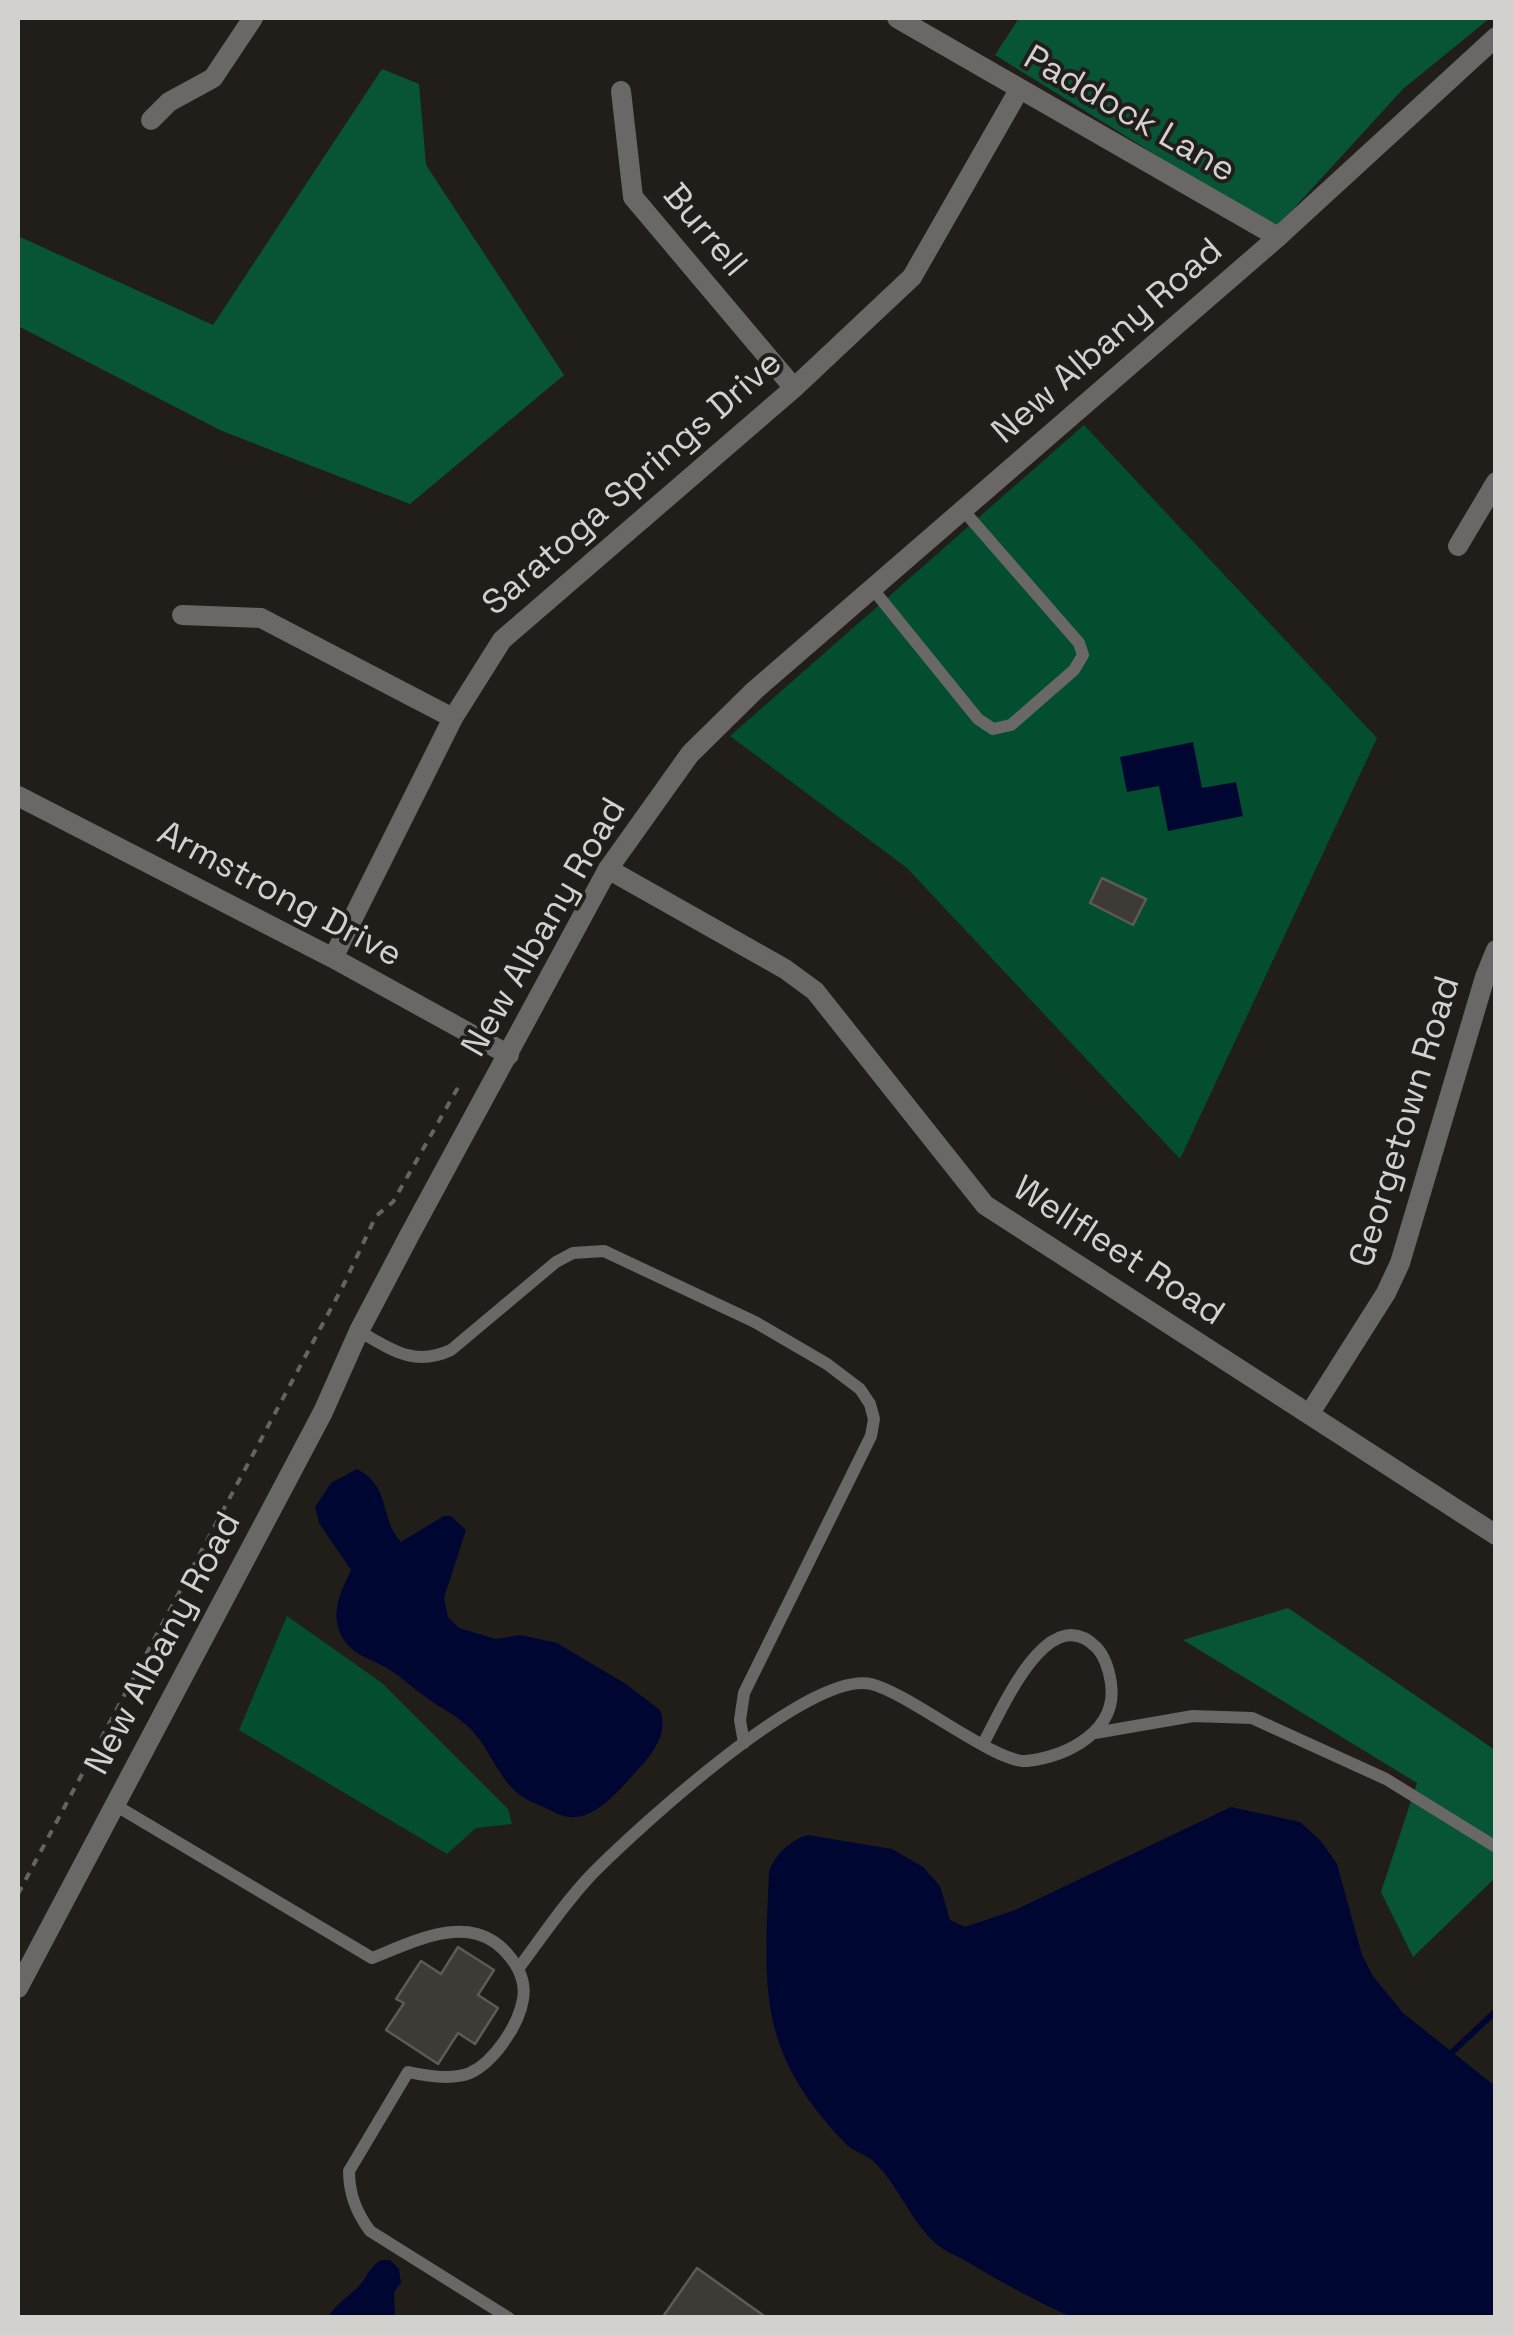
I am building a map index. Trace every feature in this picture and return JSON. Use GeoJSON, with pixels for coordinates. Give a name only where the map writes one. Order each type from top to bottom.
{"type":"FeatureCollection","features":[{"type":"Feature","properties":{"kind":"street"},"geometry":{"type":"LineString","coordinates":[[151,120],[169,102],[213,78],[253,18]]}},
{"type":"Feature","properties":{"kind":"street","name":"Paddock Lane"},"geometry":{"type":"LineString","coordinates":[[897,18],[1278,237]]}},
{"type":"Feature","properties":{"kind":"street","name":"New Albany Road"},"geometry":{"type":"LineString","coordinates":[[18,1988],[323,1412],[359,1331],[608,869],[690,754],[755,690],[1278,237],[1496,37]]}},
{"type":"Feature","properties":{"kind":"street","name":"Saratoga Springs Drive"},"geometry":{"type":"LineString","coordinates":[[333,958],[453,718],[502,640],[794,388],[912,277],[1019,90]]}},
{"type":"Feature","properties":{"kind":"street","name":"Burrell"},"geometry":{"type":"LineString","coordinates":[[620,91],[633,197],[794,388]]}},
{"type":"Feature","properties":{"kind":"street"},"geometry":{"type":"LineString","coordinates":[[1458,546],[1496,482]]}},
{"type":"Feature","properties":{"kind":"street"},"geometry":{"type":"LineString","coordinates":[[182,615],[261,618],[453,718]]}},
{"type":"Feature","properties":{"kind":"street","name":"Armstrong Drive"},"geometry":{"type":"LineString","coordinates":[[18,796],[333,958],[508,1055]]}},
{"type":"Feature","properties":{"kind":"street","name":"Wellfleet Road"},"geometry":{"type":"LineString","coordinates":[[608,869],[786,968],[814,991],[985,1205],[1496,1536]]}},
{"type":"Feature","properties":{"kind":"street","name":"Georgetown Road"},"geometry":{"type":"LineString","coordinates":[[1310,1414],[1386,1293],[1400,1263],[1496,950]]}},
{"type":"Feature","properties":{"kind":"lane"},"geometry":{"type":"LineString","coordinates":[[872,588],[978,719],[993,729],[1011,726],[1074,670],[1082,655],[1079,643],[963,510]]}},
{"type":"Feature","properties":{"kind":"lane"},"geometry":{"type":"LineString","coordinates":[[359,1331],[411,1357],[432,1359],[451,1350],[556,1262],[587,1250],[604,1251],[755,1322],[836,1369],[860,1389],[874,1419],[871,1436],[744,1693],[740,1720],[744,1743]]}},
{"type":"Feature","properties":{"kind":"lane"},"geometry":{"type":"LineString","coordinates":[[983,1744],[1036,1652],[1053,1639],[1075,1636],[1095,1646],[1108,1666],[1112,1694],[1106,1716],[1095,1733]]}},
{"type":"Feature","properties":{"kind":"lane"},"geometry":{"type":"LineString","coordinates":[[518,1969],[592,1875],[685,1788],[778,1719],[841,1685],[870,1684],[1020,1762],[1072,1748],[1095,1733],[1192,1716],[1252,1718],[1386,1780],[1496,1847]]}},
{"type":"Feature","properties":{"kind":"lane"},"geometry":{"type":"LineString","coordinates":[[115,1805],[372,1958],[448,1932],[478,1934],[504,1950],[518,1969],[524,1998],[505,2040],[490,2061],[466,2075],[408,2072],[348,2170],[349,2189],[358,2214],[370,2231],[509,2318]]}},
{"type":"Feature","properties":{"kind":"path"},"geometry":{"type":"LineString","coordinates":[[18,1894],[343,1286],[376,1216],[392,1202],[460,1084]]}},
{"type":"Feature","properties":{"kind":"green space"},"geometry":{"type":"Polygon","coordinates":[[[1019,18],[1490,18],[1403,89],[1275,229],[995,55],[1019,18]]]}},
{"type":"Feature","properties":{"kind":"green space"},"geometry":{"type":"Polygon","coordinates":[[[382,69],[419,84],[426,165],[564,375],[410,504],[222,431],[18,326],[18,236],[213,325],[382,69]]]}},
{"type":"Feature","properties":{"kind":"green space"},"geometry":{"type":"Polygon","coordinates":[[[1084,425],[1377,738],[1180,1159],[907,868],[730,736],[1084,425]]]}},
{"type":"Feature","properties":{"kind":"green space"},"geometry":{"type":"Polygon","coordinates":[[[1288,1608],[1495,1750],[1495,1878],[1413,1957],[1381,1892],[1417,1783],[1183,1640],[1288,1608]]]}},
{"type":"Feature","properties":{"kind":"green space"},"geometry":{"type":"Polygon","coordinates":[[[287,1616],[382,1683],[508,1809],[512,1824],[476,1828],[447,1854],[239,1730],[287,1616]]]}},
{"type":"Feature","properties":{"kind":"water"},"geometry":{"type":"Polygon","coordinates":[[[1193,742],[1202,788],[1236,782],[1243,816],[1168,831],[1159,786],[1127,792],[1120,757],[1193,742]]]}},
{"type":"Feature","properties":{"kind":"water"},"geometry":{"type":"Polygon","coordinates":[[[357,1469],[376,1485],[401,1542],[444,1516],[451,1516],[466,1530],[444,1598],[448,1617],[459,1628],[496,1639],[520,1635],[557,1643],[626,1684],[660,1710],[663,1725],[656,1746],[628,1781],[600,1807],[580,1817],[569,1817],[526,1799],[506,1780],[465,1724],[346,1642],[338,1626],[337,1610],[351,1570],[319,1523],[315,1507],[331,1483],[357,1469]]]}},
{"type":"Feature","properties":{"kind":"water"},"geometry":{"type":"Polygon","coordinates":[[[1231,1807],[1300,1822],[1321,1841],[1337,1864],[1362,1955],[1373,1976],[1403,2013],[1495,2086],[1495,2317],[1071,2317],[935,2243],[881,2170],[847,2145],[796,2080],[772,2018],[766,1952],[769,1871],[779,1854],[796,1840],[808,1835],[892,1849],[923,1867],[940,1886],[950,1920],[965,1927],[1015,1910],[1231,1807]]]}},
{"type":"Feature","properties":{"kind":"water"},"geometry":{"type":"Polygon","coordinates":[[[381,2260],[390,2260],[399,2269],[401,2283],[394,2292],[395,2317],[328,2317],[359,2286],[381,2260]]]}},
{"type":"Feature","properties":{"kind":"building"},"geometry":{"type":"Polygon","coordinates":[[[1102,878],[1146,899],[1133,925],[1090,903],[1102,878]]]}},
{"type":"Feature","properties":{"kind":"building"},"geometry":{"type":"Polygon","coordinates":[[[458,1947],[494,1970],[478,1995],[498,2008],[475,2044],[458,2033],[438,2064],[386,2030],[404,2003],[396,1999],[421,1961],[441,1974],[458,1947]]]}},
{"type":"Feature","properties":{"kind":"building"},"geometry":{"type":"Polygon","coordinates":[[[697,2268],[767,2318],[662,2318],[697,2268]]]}},
{"type":"Feature","properties":{"kind":"waterway"},"geometry":{"type":"LineString","coordinates":[[1447,2057],[1496,2011]]}}]}
